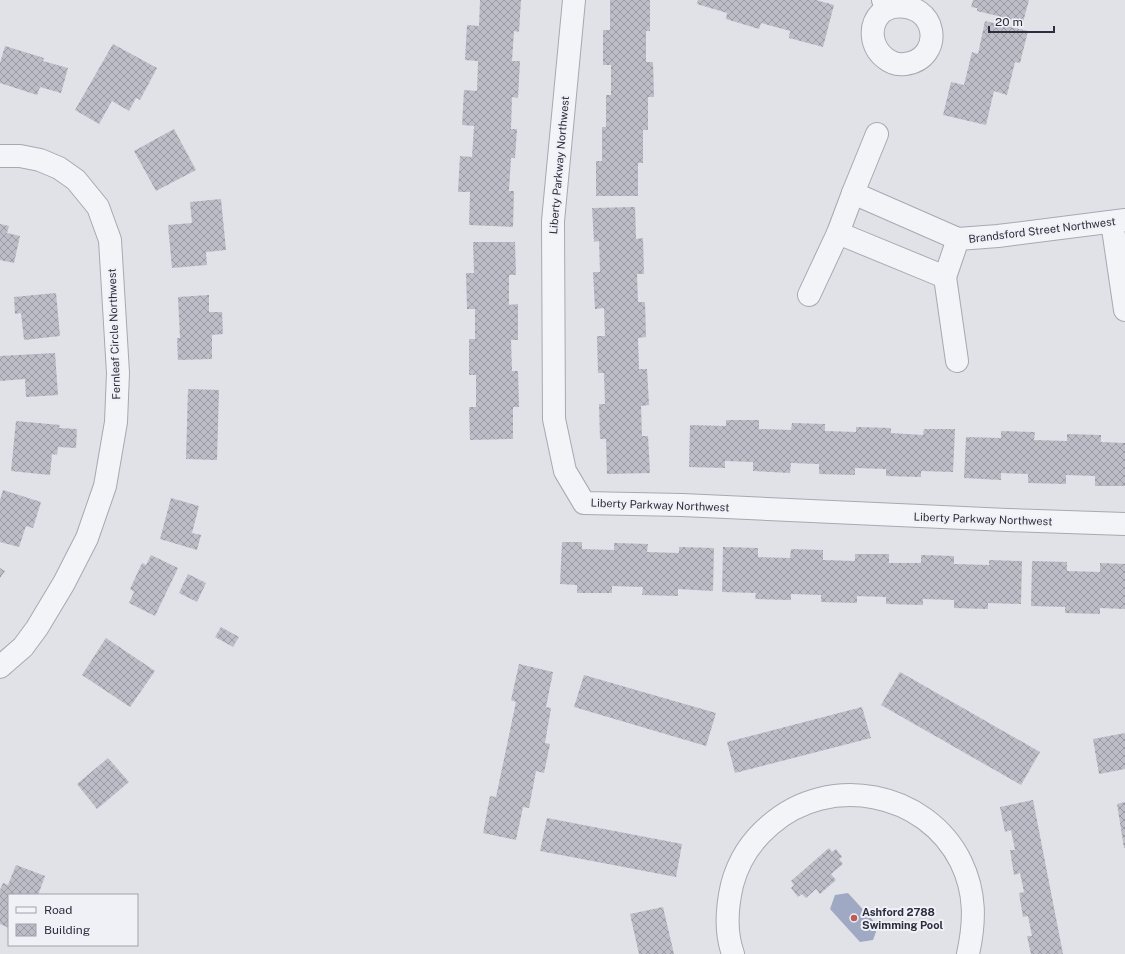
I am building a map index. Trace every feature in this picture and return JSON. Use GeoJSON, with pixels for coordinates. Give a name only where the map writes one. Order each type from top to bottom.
{"type":"FeatureCollection","features":[{"type":"Feature","properties":{"kind":"street","name":"Liberty Parkway Northwest"},"geometry":{"type":"LineString","coordinates":[[574,0],[553,221],[554,419],[565,471],[584,503],[1125,524]]}},
{"type":"Feature","properties":{"kind":"street"},"geometry":{"type":"LineString","coordinates":[[809,295],[838,233],[877,134]]}},
{"type":"Feature","properties":{"kind":"street","name":"Fernleaf Circle Northwest"},"geometry":{"type":"LineString","coordinates":[[0,156],[20,156],[40,160],[59,168],[76,180],[98,207],[110,240],[118,373],[116,422],[105,486],[87,538],[64,584],[37,628],[23,647],[0,667]]}},
{"type":"Feature","properties":{"kind":"street"},"geometry":{"type":"LineString","coordinates":[[853,193],[958,239],[944,277],[958,361]]}},
{"type":"Feature","properties":{"kind":"street"},"geometry":{"type":"LineString","coordinates":[[1119,221],[1125,310]]}},
{"type":"Feature","properties":{"kind":"street","name":"Brandsford Street Northwest"},"geometry":{"type":"LineString","coordinates":[[958,239],[998,236],[1119,221]]}},
{"type":"Feature","properties":{"kind":"street"},"geometry":{"type":"LineString","coordinates":[[838,233],[944,277]]}},
{"type":"Feature","properties":{"kind":"street"},"geometry":{"type":"LineString","coordinates":[[733,954],[728,924],[729,899],[735,874],[746,852],[761,832],[778,817],[799,805],[822,798],[845,794],[868,796],[891,801],[913,811],[932,825],[948,842],[961,862],[969,884],[973,908],[973,931],[968,954]]}},
{"type":"Feature","properties":{"kind":"water","name":"Ashford 2788 Swimming Pool"},"geometry":{"type":"Polygon","coordinates":[[[848,893],[878,926],[873,940],[860,942],[830,909],[835,895],[848,893]]]}},
{"type":"Feature","properties":{"kind":"building"},"geometry":{"type":"Polygon","coordinates":[[[480,0],[521,0],[519,32],[514,31],[512,61],[520,61],[518,98],[512,97],[511,129],[517,129],[515,158],[511,158],[509,191],[514,191],[513,227],[469,225],[470,192],[458,192],[460,156],[472,157],[474,126],[462,125],[464,90],[477,91],[478,61],[465,60],[467,25],[479,26],[480,0]]]}},
{"type":"Feature","properties":{"kind":"building"},"geometry":{"type":"Polygon","coordinates":[[[610,0],[650,0],[650,31],[646,31],[646,62],[653,62],[654,97],[648,97],[648,130],[643,130],[643,163],[638,163],[638,196],[596,196],[596,161],[602,161],[602,127],[606,127],[606,95],[611,95],[611,65],[603,65],[603,30],[610,30],[610,0]]]}},
{"type":"Feature","properties":{"kind":"building"},"geometry":{"type":"Polygon","coordinates":[[[698,0],[816,0],[834,5],[823,47],[789,38],[790,31],[761,23],[759,29],[726,19],[727,13],[697,4],[698,0]]]}},
{"type":"Feature","properties":{"kind":"building"},"geometry":{"type":"Polygon","coordinates":[[[973,0],[1029,0],[1023,22],[977,11],[977,8],[971,7],[973,0]]]}},
{"type":"Feature","properties":{"kind":"building"},"geometry":{"type":"Polygon","coordinates":[[[985,21],[1028,31],[1020,63],[1015,62],[1007,95],[994,91],[986,125],[943,115],[951,82],[964,85],[972,52],[978,54],[985,21]]]}},
{"type":"Feature","properties":{"kind":"building"},"geometry":{"type":"Polygon","coordinates":[[[113,44],[157,68],[140,100],[136,98],[129,111],[112,101],[99,124],[75,110],[113,44]]]}},
{"type":"Feature","properties":{"kind":"building"},"geometry":{"type":"Polygon","coordinates":[[[5,46],[44,58],[43,61],[68,68],[61,93],[40,87],[37,95],[0,83],[0,63],[5,46]]]}},
{"type":"Feature","properties":{"kind":"building"},"geometry":{"type":"Polygon","coordinates":[[[174,129],[196,170],[156,191],[134,151],[174,129]]]}},
{"type":"Feature","properties":{"kind":"building"},"geometry":{"type":"Polygon","coordinates":[[[221,199],[226,250],[206,252],[207,265],[172,268],[168,225],[192,223],[190,202],[221,199]]]}},
{"type":"Feature","properties":{"kind":"building"},"geometry":{"type":"Polygon","coordinates":[[[635,207],[636,239],[643,238],[644,274],[637,274],[638,302],[645,302],[646,337],[638,338],[639,369],[647,369],[649,405],[641,406],[642,436],[648,436],[650,473],[607,474],[606,439],[600,439],[599,404],[605,404],[604,373],[598,373],[597,336],[605,336],[604,308],[595,309],[593,272],[600,272],[599,241],[594,242],[592,208],[635,207]]]}},
{"type":"Feature","properties":{"kind":"building"},"geometry":{"type":"Polygon","coordinates":[[[0,224],[9,226],[7,233],[20,236],[14,263],[0,260],[0,224]]]}},
{"type":"Feature","properties":{"kind":"building"},"geometry":{"type":"Polygon","coordinates":[[[473,242],[515,242],[516,275],[509,275],[509,305],[518,304],[518,340],[511,340],[512,371],[518,371],[519,407],[513,407],[513,439],[470,440],[469,407],[476,407],[476,375],[469,375],[469,339],[475,339],[475,309],[467,309],[466,273],[474,273],[473,242]]]}},
{"type":"Feature","properties":{"kind":"building"},"geometry":{"type":"Polygon","coordinates":[[[56,293],[60,336],[24,340],[21,313],[15,314],[14,297],[56,293]]]}},
{"type":"Feature","properties":{"kind":"building"},"geometry":{"type":"Polygon","coordinates":[[[209,295],[209,312],[222,312],[223,334],[212,335],[212,359],[178,360],[177,338],[180,338],[178,297],[209,295]]]}},
{"type":"Feature","properties":{"kind":"building"},"geometry":{"type":"Polygon","coordinates":[[[55,353],[58,395],[26,397],[25,379],[0,381],[0,356],[55,353]]]}},
{"type":"Feature","properties":{"kind":"building"},"geometry":{"type":"Polygon","coordinates":[[[188,389],[219,390],[217,460],[186,459],[188,389]]]}},
{"type":"Feature","properties":{"kind":"building"},"geometry":{"type":"Polygon","coordinates":[[[726,420],[759,420],[759,429],[791,430],[792,423],[825,424],[825,431],[856,432],[856,427],[891,428],[891,433],[923,435],[924,429],[955,429],[953,472],[921,471],[921,477],[886,476],[886,469],[855,468],[855,475],[819,474],[819,464],[791,463],[790,473],[753,471],[753,462],[725,461],[725,468],[689,467],[690,425],[726,426],[726,420]]]}},
{"type":"Feature","properties":{"kind":"building"},"geometry":{"type":"Polygon","coordinates":[[[16,421],[60,425],[59,428],[77,429],[76,448],[58,447],[57,455],[52,454],[50,475],[11,471],[16,421]]]}},
{"type":"Feature","properties":{"kind":"building"},"geometry":{"type":"Polygon","coordinates":[[[1001,431],[1035,432],[1034,440],[1067,441],[1067,434],[1101,435],[1101,442],[1125,443],[1125,486],[1095,486],[1095,476],[1066,475],[1066,484],[1028,483],[1028,474],[1001,473],[1001,480],[964,478],[966,437],[1001,438],[1001,431]]]}},
{"type":"Feature","properties":{"kind":"building"},"geometry":{"type":"Polygon","coordinates":[[[3,490],[41,502],[33,528],[26,526],[19,547],[0,542],[0,500],[3,490]]]}},
{"type":"Feature","properties":{"kind":"building"},"geometry":{"type":"Polygon","coordinates":[[[171,498],[199,506],[192,533],[201,535],[197,550],[160,539],[171,498]]]}},
{"type":"Feature","properties":{"kind":"building"},"geometry":{"type":"Polygon","coordinates":[[[562,542],[582,542],[582,549],[614,550],[614,543],[648,544],[647,552],[679,553],[679,547],[714,548],[713,591],[678,589],[678,596],[642,595],[643,587],[612,586],[612,593],[577,593],[577,585],[560,584],[562,542]]]}},
{"type":"Feature","properties":{"kind":"building"},"geometry":{"type":"Polygon","coordinates":[[[723,547],[758,548],[758,557],[790,558],[791,549],[823,550],[823,560],[855,561],[855,554],[889,554],[889,563],[921,563],[921,555],[954,556],[954,564],[989,565],[989,560],[1022,561],[1021,604],[988,603],[988,609],[954,608],[954,600],[923,599],[923,605],[886,604],[886,597],[857,596],[857,603],[821,602],[821,595],[791,594],[791,600],[755,599],[756,593],[722,592],[723,547]]]}},
{"type":"Feature","properties":{"kind":"building"},"geometry":{"type":"Polygon","coordinates":[[[151,555],[178,568],[155,616],[129,603],[134,592],[130,589],[142,563],[146,565],[151,555]]]}},
{"type":"Feature","properties":{"kind":"building"},"geometry":{"type":"Polygon","coordinates":[[[1032,561],[1067,562],[1067,571],[1100,572],[1100,563],[1125,564],[1125,609],[1100,608],[1100,614],[1065,613],[1065,607],[1031,606],[1032,561]]]}},
{"type":"Feature","properties":{"kind":"building"},"geometry":{"type":"Polygon","coordinates":[[[0,568],[5,571],[0,578],[0,568]]]}},
{"type":"Feature","properties":{"kind":"building"},"geometry":{"type":"Polygon","coordinates":[[[188,574],[206,583],[197,602],[179,593],[188,574]]]}},
{"type":"Feature","properties":{"kind":"building"},"geometry":{"type":"Polygon","coordinates":[[[221,627],[239,637],[233,647],[215,637],[221,627]]]}},
{"type":"Feature","properties":{"kind":"building"},"geometry":{"type":"Polygon","coordinates":[[[106,638],[155,671],[130,707],[82,675],[106,638]]]}},
{"type":"Feature","properties":{"kind":"building"},"geometry":{"type":"Polygon","coordinates":[[[519,664],[553,672],[546,707],[551,708],[545,743],[550,744],[544,773],[536,771],[529,808],[523,807],[516,840],[483,833],[490,796],[496,797],[516,702],[511,700],[519,664]]]}},
{"type":"Feature","properties":{"kind":"building"},"geometry":{"type":"Polygon","coordinates":[[[900,672],[1040,752],[1021,785],[881,705],[900,672]]]}},
{"type":"Feature","properties":{"kind":"building"},"geometry":{"type":"Polygon","coordinates":[[[584,675],[716,713],[706,746],[574,707],[584,675]]]}},
{"type":"Feature","properties":{"kind":"building"},"geometry":{"type":"Polygon","coordinates":[[[862,707],[871,738],[735,773],[727,742],[862,707]]]}},
{"type":"Feature","properties":{"kind":"building"},"geometry":{"type":"Polygon","coordinates":[[[1125,733],[1125,769],[1099,774],[1093,739],[1125,733]]]}},
{"type":"Feature","properties":{"kind":"building"},"geometry":{"type":"Polygon","coordinates":[[[108,758],[129,782],[97,809],[77,784],[108,758]]]}},
{"type":"Feature","properties":{"kind":"building"},"geometry":{"type":"Polygon","coordinates":[[[1033,800],[1063,954],[1031,954],[1027,936],[1032,936],[1028,916],[1023,917],[1019,893],[1024,892],[1020,873],[1014,875],[1010,850],[1015,850],[1011,830],[1005,832],[1000,807],[1033,800]]]}},
{"type":"Feature","properties":{"kind":"building"},"geometry":{"type":"Polygon","coordinates":[[[1125,802],[1125,848],[1124,848],[1117,804],[1125,802]]]}},
{"type":"Feature","properties":{"kind":"building"},"geometry":{"type":"Polygon","coordinates":[[[547,818],[682,844],[676,877],[540,851],[547,818]]]}},
{"type":"Feature","properties":{"kind":"building"},"geometry":{"type":"Polygon","coordinates":[[[829,848],[832,852],[836,849],[842,857],[839,859],[843,864],[831,874],[836,880],[820,894],[816,889],[806,898],[802,894],[798,897],[791,888],[794,885],[791,881],[829,848]]]}},
{"type":"Feature","properties":{"kind":"building"},"geometry":{"type":"Polygon","coordinates":[[[16,865],[45,876],[38,894],[8,894],[8,928],[0,924],[0,890],[3,883],[8,885],[16,865]]]}},
{"type":"Feature","properties":{"kind":"building"},"geometry":{"type":"Polygon","coordinates":[[[663,907],[674,954],[639,954],[630,914],[663,907]]]}},
{"type":"Feature","properties":{"kind":"place","name":"Ashford 2788 Swimming Pool"},"geometry":{"type":"Point","coordinates":[854,918]}}]}
